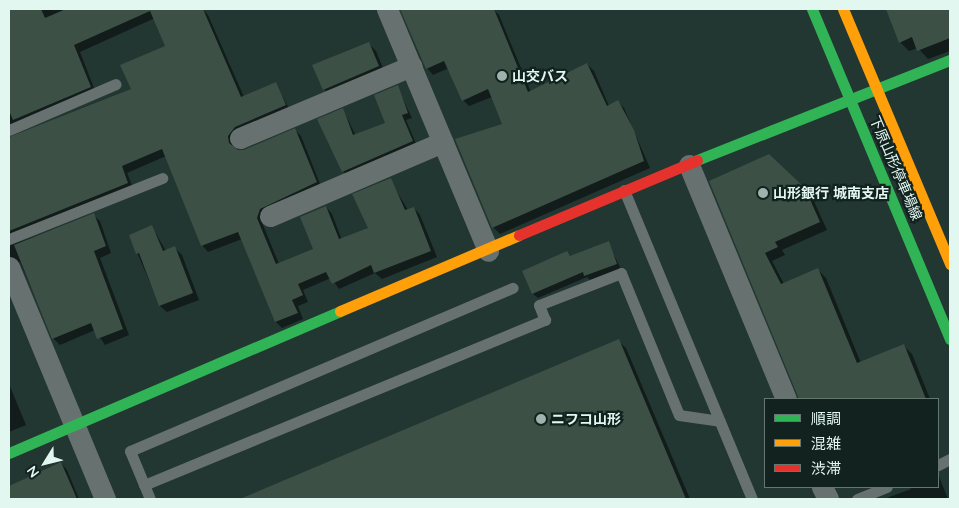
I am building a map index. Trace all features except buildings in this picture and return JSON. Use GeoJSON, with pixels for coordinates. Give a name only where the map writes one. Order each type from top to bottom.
{"type":"FeatureCollection","features":[{"type":"Feature","properties":{"kind":"street"},"geometry":{"type":"LineString","coordinates":[[387,9],[488,251]]}},
{"type":"Feature","properties":{"kind":"street","name":"下原山形停車場線"},"geometry":{"type":"LineString","coordinates":[[812,9],[950,339]]}},
{"type":"Feature","properties":{"kind":"street","name":"下原山形停車場線"},"geometry":{"type":"LineString","coordinates":[[843,9],[950,264]]}},
{"type":"Feature","properties":{"kind":"street"},"geometry":{"type":"LineString","coordinates":[[9,453],[488,251],[624,190],[689,165],[850,97],[950,60]]}},
{"type":"Feature","properties":{"kind":"street"},"geometry":{"type":"LineString","coordinates":[[240,138],[411,66]]}},
{"type":"Feature","properties":{"kind":"street"},"geometry":{"type":"LineString","coordinates":[[270,216],[443,142]]}},
{"type":"Feature","properties":{"kind":"street"},"geometry":{"type":"LineString","coordinates":[[689,165],[786,398]]}},
{"type":"Feature","properties":{"kind":"street"},"geometry":{"type":"LineString","coordinates":[[9,267],[105,499]]}},
{"type":"Feature","properties":{"kind":"lane"},"geometry":{"type":"LineString","coordinates":[[9,130],[116,84]]}},
{"type":"Feature","properties":{"kind":"lane"},"geometry":{"type":"LineString","coordinates":[[9,239],[162,178]]}},
{"type":"Feature","properties":{"kind":"lane"},"geometry":{"type":"LineString","coordinates":[[624,190],[752,499]]}},
{"type":"Feature","properties":{"kind":"lane"},"geometry":{"type":"LineString","coordinates":[[144,485],[545,320],[539,305],[621,274],[679,415],[720,421]]}},
{"type":"Feature","properties":{"kind":"lane"},"geometry":{"type":"LineString","coordinates":[[150,499],[130,451],[513,288]]}},
{"type":"Feature","properties":{"kind":"lane"},"geometry":{"type":"LineString","coordinates":[[858,499],[884,488]]}},
{"type":"Feature","properties":{"kind":"traffic: fast"},"geometry":{"type":"LineString","coordinates":[[812,9],[950,339]]}},
{"type":"Feature","properties":{"kind":"traffic: fast"},"geometry":{"type":"LineString","coordinates":[[697,160],[950,60]]}},
{"type":"Feature","properties":{"kind":"traffic: fast"},"geometry":{"type":"LineString","coordinates":[[9,453],[340,311]]}},
{"type":"Feature","properties":{"kind":"traffic: slow"},"geometry":{"type":"LineString","coordinates":[[843,9],[950,264]]}},
{"type":"Feature","properties":{"kind":"traffic: slow"},"geometry":{"type":"LineString","coordinates":[[340,311],[519,235]]}},
{"type":"Feature","properties":{"kind":"traffic: jam"},"geometry":{"type":"LineString","coordinates":[[519,235],[697,160]]}},
{"type":"Feature","properties":{"kind":"place","name":"山交バス"},"geometry":{"type":"Point","coordinates":[502,76]}},
{"type":"Feature","properties":{"kind":"place","name":"山形銀行 城南支店"},"geometry":{"type":"Point","coordinates":[763,193]}},
{"type":"Feature","properties":{"kind":"place","name":"ニフコ山形"},"geometry":{"type":"Point","coordinates":[541,419]}}]}
